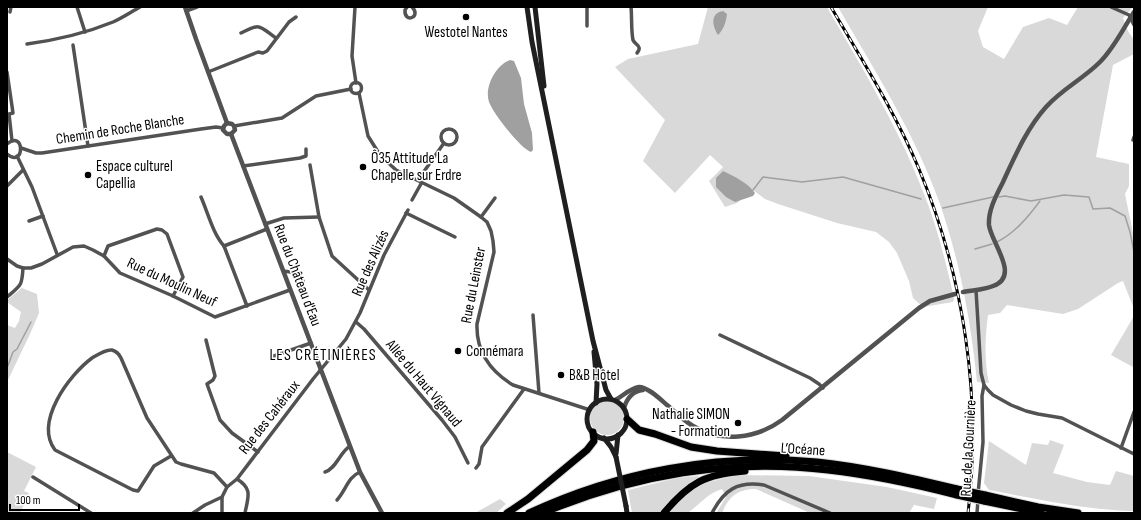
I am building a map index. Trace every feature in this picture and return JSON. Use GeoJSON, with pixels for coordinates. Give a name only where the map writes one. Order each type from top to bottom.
{"type":"FeatureCollection","features":[{"type":"Feature","properties":{"kind":"highway"},"geometry":{"type":"LineString","coordinates":[[627,419],[639,430],[655,434],[691,448],[809,458],[819,463]]}},
{"type":"Feature","properties":{"kind":"highway"},"geometry":{"type":"LineString","coordinates":[[507,513],[528,499],[587,450],[594,441],[593,432]]}},
{"type":"Feature","properties":{"kind":"highway","name":"L’Océane"},"geometry":{"type":"LineString","coordinates":[[529,513],[590,488],[628,477],[669,468],[708,463],[741,461],[779,460],[819,463],[877,471],[957,492]]}},
{"type":"Feature","properties":{"kind":"highway"},"geometry":{"type":"LineString","coordinates":[[664,513],[683,492],[705,478],[725,473],[768,470],[778,466]]}},
{"type":"Feature","properties":{"kind":"highway","name":"L’Océane"},"geometry":{"type":"LineString","coordinates":[[543,513],[598,492],[650,478],[711,469],[778,466],[817,468],[861,474],[957,492],[1041,513]]}},
{"type":"Feature","properties":{"kind":"highway","name":"L’Océane"},"geometry":{"type":"LineString","coordinates":[[984,498],[1078,513]]}},
{"type":"Feature","properties":{"kind":"main road"},"geometry":{"type":"LineString","coordinates":[[527,7],[532,42],[593,341],[606,390],[613,400],[624,408],[627,419],[624,430],[618,435],[611,438],[604,438],[593,432],[588,423],[588,416],[590,410],[596,403],[604,399],[613,400]]}},
{"type":"Feature","properties":{"kind":"main road"},"geometry":{"type":"LineString","coordinates":[[535,7],[546,109]]}},
{"type":"Feature","properties":{"kind":"main road"},"geometry":{"type":"LineString","coordinates":[[593,341],[597,384],[596,403]]}},
{"type":"Feature","properties":{"kind":"main road"},"geometry":{"type":"LineString","coordinates":[[616,457],[618,435]]}},
{"type":"Feature","properties":{"kind":"main road"},"geometry":{"type":"LineString","coordinates":[[604,438],[616,457],[627,513]]}},
{"type":"Feature","properties":{"kind":"street"},"geometry":{"type":"LineString","coordinates":[[10,12],[12,7]]}},
{"type":"Feature","properties":{"kind":"street"},"geometry":{"type":"LineString","coordinates":[[77,7],[85,32]]}},
{"type":"Feature","properties":{"kind":"street"},"geometry":{"type":"LineString","coordinates":[[27,44],[85,32],[115,22],[140,7]]}},
{"type":"Feature","properties":{"kind":"street"},"geometry":{"type":"LineString","coordinates":[[197,7],[186,9],[227,123]]}},
{"type":"Feature","properties":{"kind":"street"},"geometry":{"type":"LineString","coordinates":[[355,7],[352,56],[356,83]]}},
{"type":"Feature","properties":{"kind":"street"},"geometry":{"type":"LineString","coordinates":[[407,7],[404,12],[408,18],[415,15],[416,11],[413,7]]}},
{"type":"Feature","properties":{"kind":"street"},"geometry":{"type":"LineString","coordinates":[[587,7],[588,26]]}},
{"type":"Feature","properties":{"kind":"street"},"geometry":{"type":"LineString","coordinates":[[631,7],[633,39],[639,47],[637,53]]}},
{"type":"Feature","properties":{"kind":"street"},"geometry":{"type":"LineString","coordinates":[[1111,7],[1123,12],[1131,18],[1134,25]]}},
{"type":"Feature","properties":{"kind":"street"},"geometry":{"type":"LineString","coordinates":[[963,292],[996,285],[1002,280],[1005,268],[990,231],[989,215],[1024,139],[1035,120],[1062,91],[1097,65],[1108,53],[1134,12]]}},
{"type":"Feature","properties":{"kind":"street"},"geometry":{"type":"LineString","coordinates":[[208,72],[258,52],[263,53],[267,51],[288,22],[296,17]]}},
{"type":"Feature","properties":{"kind":"street"},"geometry":{"type":"LineString","coordinates":[[241,34],[255,26],[260,26],[276,38]]}},
{"type":"Feature","properties":{"kind":"street"},"geometry":{"type":"LineString","coordinates":[[73,45],[88,146]]}},
{"type":"Feature","properties":{"kind":"street"},"geometry":{"type":"LineString","coordinates":[[7,72],[13,113],[9,114],[8,118],[12,141]]}},
{"type":"Feature","properties":{"kind":"street"},"geometry":{"type":"LineString","coordinates":[[227,123],[234,126],[282,118],[316,96],[351,89],[356,83]]}},
{"type":"Feature","properties":{"kind":"street"},"geometry":{"type":"LineString","coordinates":[[351,89],[354,93],[360,93],[362,87],[360,84],[356,83]]}},
{"type":"Feature","properties":{"kind":"street","name":"Rue du Leinster"},"geometry":{"type":"LineString","coordinates":[[360,93],[366,127],[372,143],[380,155],[396,170],[454,198],[487,222],[491,231],[494,252],[477,324],[478,342],[484,358],[495,372],[513,385],[590,410]]}},
{"type":"Feature","properties":{"kind":"street"},"geometry":{"type":"LineString","coordinates":[[227,123],[223,128],[226,133],[231,134],[234,130],[234,126]]}},
{"type":"Feature","properties":{"kind":"street","name":"Chemin de Roche Blanche"},"geometry":{"type":"LineString","coordinates":[[22,148],[36,153],[42,153],[201,129],[216,127],[223,128]]}},
{"type":"Feature","properties":{"kind":"street"},"geometry":{"type":"LineString","coordinates":[[412,200],[420,181],[444,142],[442,138],[444,131],[451,129],[456,132],[457,139],[454,143],[450,145],[444,142]]}},
{"type":"Feature","properties":{"kind":"street","name":"Rue du Château d'Eau"},"geometry":{"type":"LineString","coordinates":[[231,134],[360,472],[382,513]]}},
{"type":"Feature","properties":{"kind":"street"},"geometry":{"type":"LineString","coordinates":[[7,144],[12,141],[19,143],[22,148],[21,153],[17,156],[12,157],[7,154]]}},
{"type":"Feature","properties":{"kind":"street"},"geometry":{"type":"LineString","coordinates":[[243,166],[300,158],[306,156],[306,149]]}},
{"type":"Feature","properties":{"kind":"street"},"geometry":{"type":"LineString","coordinates":[[17,156],[32,187],[57,254]]}},
{"type":"Feature","properties":{"kind":"street"},"geometry":{"type":"LineString","coordinates":[[310,165],[319,217],[332,256],[369,290]]}},
{"type":"Feature","properties":{"kind":"street"},"geometry":{"type":"LineString","coordinates":[[7,186],[23,170]]}},
{"type":"Feature","properties":{"kind":"street"},"geometry":{"type":"LineString","coordinates":[[201,197],[220,242],[224,246],[247,306]]}},
{"type":"Feature","properties":{"kind":"street"},"geometry":{"type":"LineString","coordinates":[[481,217],[495,198]]}},
{"type":"Feature","properties":{"kind":"street","name":"Rue des Alizés"},"geometry":{"type":"LineString","coordinates":[[321,370],[340,347],[356,322],[384,255],[407,211],[455,237]]}},
{"type":"Feature","properties":{"kind":"street"},"geometry":{"type":"LineString","coordinates":[[29,221],[43,216]]}},
{"type":"Feature","properties":{"kind":"street"},"geometry":{"type":"LineString","coordinates":[[224,246],[284,218],[319,217]]}},
{"type":"Feature","properties":{"kind":"street"},"geometry":{"type":"LineString","coordinates":[[104,256],[108,246],[157,229],[162,230],[167,234],[183,276],[173,296]]}},
{"type":"Feature","properties":{"kind":"street","name":"Rue du Moulin Neuf"},"geometry":{"type":"LineString","coordinates":[[23,268],[31,268],[42,264],[57,254],[73,247],[84,246],[104,256],[120,274],[173,296],[215,317],[290,290]]}},
{"type":"Feature","properties":{"kind":"street"},"geometry":{"type":"LineString","coordinates":[[7,259],[11,263],[23,268],[22,282],[19,287],[7,297]]}},
{"type":"Feature","properties":{"kind":"street"},"geometry":{"type":"LineString","coordinates":[[283,271],[298,273],[303,281]]}},
{"type":"Feature","properties":{"kind":"street","name":"Rue de la Gournière"},"geometry":{"type":"LineString","coordinates":[[976,290],[980,368],[984,385],[982,396],[983,442],[977,513]]}},
{"type":"Feature","properties":{"kind":"street"},"geometry":{"type":"LineString","coordinates":[[613,400],[636,388],[641,388],[648,391],[693,427],[713,435],[736,437],[754,434],[775,426],[919,308],[930,302],[955,294]]}},
{"type":"Feature","properties":{"kind":"street"},"geometry":{"type":"LineString","coordinates":[[533,315],[539,393]]}},
{"type":"Feature","properties":{"kind":"street","name":"Allée du Haut Vignaud"},"geometry":{"type":"LineString","coordinates":[[356,322],[364,329],[442,420],[454,437],[468,462]]}},
{"type":"Feature","properties":{"kind":"street"},"geometry":{"type":"LineString","coordinates":[[720,335],[810,378],[823,388]]}},
{"type":"Feature","properties":{"kind":"street"},"geometry":{"type":"LineString","coordinates":[[206,340],[215,376],[213,380],[207,384],[220,420],[229,430],[258,452]]}},
{"type":"Feature","properties":{"kind":"street"},"geometry":{"type":"LineString","coordinates":[[271,357],[311,343]]}},
{"type":"Feature","properties":{"kind":"street"},"geometry":{"type":"LineString","coordinates":[[171,456],[154,466],[138,491],[133,490],[55,450],[48,437],[54,405],[63,389],[84,364],[98,355],[108,350],[112,350],[118,353],[121,358],[147,418],[176,462],[214,473],[227,487]]}},
{"type":"Feature","properties":{"kind":"street","name":"Rue des Cahéraux"},"geometry":{"type":"LineString","coordinates":[[222,497],[227,487],[237,479],[321,370]]}},
{"type":"Feature","properties":{"kind":"street"},"geometry":{"type":"LineString","coordinates":[[984,385],[993,395],[1018,408],[1038,414],[1062,418],[1134,454]]}},
{"type":"Feature","properties":{"kind":"street"},"geometry":{"type":"LineString","coordinates":[[476,468],[479,464],[482,447],[524,389]]}},
{"type":"Feature","properties":{"kind":"street"},"geometry":{"type":"LineString","coordinates":[[624,408],[626,400],[634,392],[639,390],[648,391]]}},
{"type":"Feature","properties":{"kind":"street"},"geometry":{"type":"LineString","coordinates":[[1121,448],[1134,412]]}},
{"type":"Feature","properties":{"kind":"street"},"geometry":{"type":"LineString","coordinates":[[325,472],[330,471],[346,449],[350,446]]}},
{"type":"Feature","properties":{"kind":"street"},"geometry":{"type":"LineString","coordinates":[[338,500],[351,478],[360,472]]}},
{"type":"Feature","properties":{"kind":"street"},"geometry":{"type":"LineString","coordinates":[[33,477],[92,513]]}},
{"type":"Feature","properties":{"kind":"street"},"geometry":{"type":"LineString","coordinates":[[237,479],[246,484],[248,490],[245,513]]}},
{"type":"Feature","properties":{"kind":"street"},"geometry":{"type":"LineString","coordinates":[[712,513],[728,491],[742,484],[752,484],[764,485],[830,513]]}},
{"type":"Feature","properties":{"kind":"street"},"geometry":{"type":"LineString","coordinates":[[193,513],[205,505],[222,497],[222,513]]}},
{"type":"Feature","properties":{"kind":"shaded area"},"geometry":{"type":"Polygon","coordinates":[[[708,7],[827,7],[892,122],[914,170],[929,206],[937,231],[953,293],[953,302],[923,307],[913,298],[909,281],[897,253],[889,242],[876,232],[837,223],[778,204],[765,199],[753,190],[737,203],[725,207],[709,181],[723,167],[710,155],[675,193],[643,161],[665,120],[615,67],[628,59],[698,44],[708,7]]]}},
{"type":"Feature","properties":{"kind":"shaded area"},"geometry":{"type":"Polygon","coordinates":[[[838,7],[988,7],[978,31],[983,47],[1004,59],[1023,27],[1049,18],[1067,25],[1078,7],[1133,7],[1123,18],[1128,31],[1134,40],[1134,54],[1113,65],[1096,157],[1129,164],[1129,186],[1125,194],[1134,238],[1134,309],[1123,281],[1078,309],[1063,314],[1007,305],[1000,313],[988,315],[986,332],[986,366],[989,383],[977,382],[972,337],[964,292],[940,204],[919,153],[894,103],[838,7]]]}},
{"type":"Feature","properties":{"kind":"shaded area"},"geometry":{"type":"Polygon","coordinates":[[[723,11],[727,14],[726,20],[718,35],[714,28],[713,20],[716,14],[723,11]]]}},
{"type":"Feature","properties":{"kind":"shaded area"},"geometry":{"type":"Polygon","coordinates":[[[510,60],[514,61],[521,78],[524,104],[532,133],[533,150],[531,152],[520,144],[507,130],[489,102],[488,90],[492,77],[500,67],[510,60]]]}},
{"type":"Feature","properties":{"kind":"shaded area"},"geometry":{"type":"Polygon","coordinates":[[[723,171],[749,186],[755,193],[753,196],[735,202],[726,197],[716,187],[716,178],[723,171]]]}},
{"type":"Feature","properties":{"kind":"shaded area"},"geometry":{"type":"Polygon","coordinates":[[[22,288],[37,294],[39,313],[7,382],[7,325],[15,328],[19,321],[21,312],[7,302],[7,300],[22,288]]]}},
{"type":"Feature","properties":{"kind":"shaded area"},"geometry":{"type":"Polygon","coordinates":[[[1134,316],[1134,366],[1133,367],[1111,355],[1134,316]]]}},
{"type":"Feature","properties":{"kind":"shaded area"},"geometry":{"type":"Polygon","coordinates":[[[607,401],[619,406],[624,418],[619,430],[607,435],[595,430],[590,418],[595,406],[607,401]]]}},
{"type":"Feature","properties":{"kind":"shaded area"},"geometry":{"type":"Polygon","coordinates":[[[1050,440],[1064,445],[1053,473],[1087,482],[1110,485],[1116,471],[1134,476],[1134,511],[1097,509],[989,490],[984,483],[989,441],[1026,465],[1032,443],[1048,445],[1050,440]]]}},
{"type":"Feature","properties":{"kind":"shaded area"},"geometry":{"type":"Polygon","coordinates":[[[7,452],[36,467],[24,491],[29,493],[20,513],[7,513],[7,452]]]}},
{"type":"Feature","properties":{"kind":"shaded area"},"geometry":{"type":"Polygon","coordinates":[[[737,475],[809,476],[887,487],[937,498],[934,509],[914,505],[909,513],[810,513],[756,489],[750,489],[739,492],[731,498],[722,513],[717,512],[726,497],[722,489],[708,496],[689,512],[671,514],[632,513],[628,490],[677,478],[698,476],[706,483],[737,475]]]}},
{"type":"Feature","properties":{"kind":"shaded area"},"geometry":{"type":"Polygon","coordinates":[[[500,499],[506,504],[496,513],[475,513],[500,499]]]}},
{"type":"Feature","properties":{"kind":"waterway"},"geometry":{"type":"LineString","coordinates":[[753,190],[763,177],[802,182],[843,177],[921,199]]}},
{"type":"Feature","properties":{"kind":"waterway"},"geometry":{"type":"LineString","coordinates":[[999,197],[1005,196],[1031,201],[1064,195],[1089,197],[1093,209],[1110,208],[1125,216],[1134,252]]}},
{"type":"Feature","properties":{"kind":"waterway"},"geometry":{"type":"LineString","coordinates":[[943,208],[993,197]]}},
{"type":"Feature","properties":{"kind":"waterway"},"geometry":{"type":"LineString","coordinates":[[997,242],[1010,234],[1026,219],[1040,201]]}},
{"type":"Feature","properties":{"kind":"waterway"},"geometry":{"type":"LineString","coordinates":[[975,249],[992,244]]}},
{"type":"Feature","properties":{"kind":"waterway"},"geometry":{"type":"LineString","coordinates":[[7,368],[13,352],[17,349],[31,322]]}},
{"type":"Feature","properties":{"kind":"railway"},"geometry":{"type":"LineString","coordinates":[[831,7],[878,86],[910,148],[935,210],[948,252],[966,338],[971,382],[973,426],[972,469],[968,513]]}},
{"type":"Feature","properties":{"kind":"place","name":"Westotel Nantes"},"geometry":{"type":"Point","coordinates":[466,17]}},
{"type":"Feature","properties":{"kind":"place","name":"Ô35 Attitude La Chapelle sur Erdre"},"geometry":{"type":"Point","coordinates":[363,167]}},
{"type":"Feature","properties":{"kind":"place","name":"Espace culturel Capellia"},"geometry":{"type":"Point","coordinates":[88,175]}},
{"type":"Feature","properties":{"kind":"place","name":"Connémara"},"geometry":{"type":"Point","coordinates":[458,351]}},
{"type":"Feature","properties":{"kind":"place","name":"B&B Hôtel"},"geometry":{"type":"Point","coordinates":[561,375]}},
{"type":"Feature","properties":{"kind":"place","name":"Nathalie SIMON - Formation"},"geometry":{"type":"Point","coordinates":[738,423]}},
{"type":"Feature","properties":{"kind":"district","name":"LES CRÉTINIÈRES"},"geometry":{"type":"Point","coordinates":[323,354]}}]}
